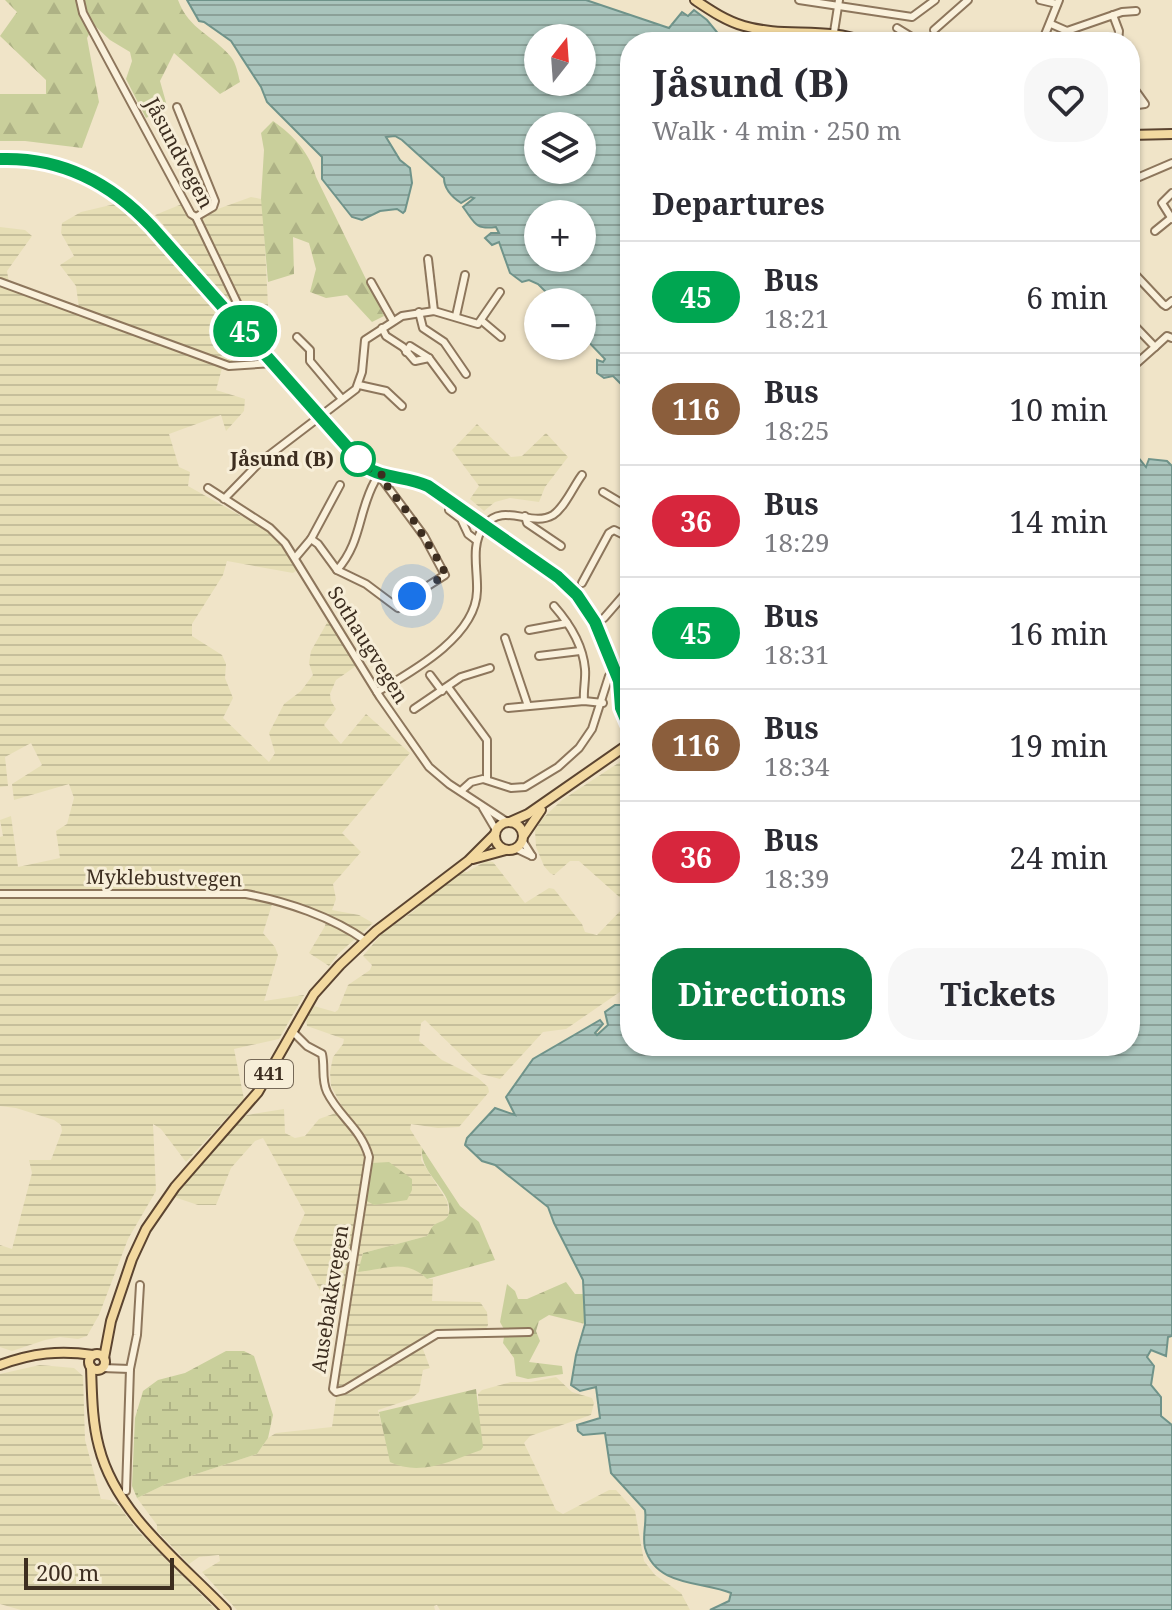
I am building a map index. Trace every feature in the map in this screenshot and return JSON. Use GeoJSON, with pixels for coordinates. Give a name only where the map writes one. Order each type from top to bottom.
{"type":"FeatureCollection","features":[{"type":"Feature","properties":{"kind":"main road"},"geometry":{"type":"LineString","coordinates":[[695,0],[725,18],[752,28],[834,32]]}},
{"type":"Feature","properties":{"kind":"main road"},"geometry":{"type":"LineString","coordinates":[[1140,135],[1172,134]]}},
{"type":"Feature","properties":{"kind":"main road"},"geometry":{"type":"LineString","coordinates":[[0,159],[25,159],[59,165],[86,175],[115,193],[144,218],[361,463],[378,478],[406,477],[424,484],[558,577],[577,595],[595,622],[620,688]]}},
{"type":"Feature","properties":{"kind":"main road"},"geometry":{"type":"LineString","coordinates":[[617,676],[620,680]]}},
{"type":"Feature","properties":{"kind":"main road","name":"441"},"geometry":{"type":"LineString","coordinates":[[226,1610],[160,1543],[126,1502],[103,1460],[95,1416],[97,1362],[132,1259],[156,1211],[258,1092],[324,982],[408,905],[468,861],[495,832],[553,798],[620,750]]}},
{"type":"Feature","properties":{"kind":"main road","name":"441"},"geometry":{"type":"LineString","coordinates":[[468,861],[511,849],[522,838],[535,816],[553,798]]}},
{"type":"Feature","properties":{"kind":"main road"},"geometry":{"type":"LineString","coordinates":[[508,822],[521,828],[522,838]]}},
{"type":"Feature","properties":{"kind":"main road"},"geometry":{"type":"LineString","coordinates":[[495,832],[499,846],[511,849]]}},
{"type":"Feature","properties":{"kind":"main road"},"geometry":{"type":"LineString","coordinates":[[0,1365],[29,1355],[55,1353],[97,1362]]}},
{"type":"Feature","properties":{"kind":"street","name":"Jåsundvegen"},"geometry":{"type":"LineString","coordinates":[[80,0],[83,13],[191,214],[196,217],[242,313],[236,322]]}},
{"type":"Feature","properties":{"kind":"street"},"geometry":{"type":"LineString","coordinates":[[799,0],[839,2],[880,13],[912,17],[935,0]]}},
{"type":"Feature","properties":{"kind":"street"},"geometry":{"type":"LineString","coordinates":[[934,30],[968,0]]}},
{"type":"Feature","properties":{"kind":"street"},"geometry":{"type":"LineString","coordinates":[[1040,0],[1058,2],[1047,32]]}},
{"type":"Feature","properties":{"kind":"street"},"geometry":{"type":"LineString","coordinates":[[834,32],[839,2]]}},
{"type":"Feature","properties":{"kind":"street"},"geometry":{"type":"LineString","coordinates":[[1051,24],[1067,31],[1113,15],[1136,11]]}},
{"type":"Feature","properties":{"kind":"street"},"geometry":{"type":"LineString","coordinates":[[1113,15],[1119,32]]}},
{"type":"Feature","properties":{"kind":"street"},"geometry":{"type":"LineString","coordinates":[[897,28],[904,32]]}},
{"type":"Feature","properties":{"kind":"street"},"geometry":{"type":"LineString","coordinates":[[177,107],[215,201],[213,207],[196,217]]}},
{"type":"Feature","properties":{"kind":"street"},"geometry":{"type":"LineString","coordinates":[[1140,177],[1172,163]]}},
{"type":"Feature","properties":{"kind":"street"},"geometry":{"type":"LineString","coordinates":[[1155,231],[1172,219],[1162,203],[1172,193]]}},
{"type":"Feature","properties":{"kind":"street"},"geometry":{"type":"LineString","coordinates":[[428,259],[434,311]]}},
{"type":"Feature","properties":{"kind":"street"},"geometry":{"type":"LineString","coordinates":[[456,316],[465,275]]}},
{"type":"Feature","properties":{"kind":"street"},"geometry":{"type":"LineString","coordinates":[[1140,280],[1163,304],[1166,306],[1172,301]]}},
{"type":"Feature","properties":{"kind":"street"},"geometry":{"type":"LineString","coordinates":[[0,282],[229,366],[273,363]]}},
{"type":"Feature","properties":{"kind":"street"},"geometry":{"type":"LineString","coordinates":[[371,282],[393,321]]}},
{"type":"Feature","properties":{"kind":"street"},"geometry":{"type":"LineString","coordinates":[[227,500],[240,481],[359,385],[365,340],[402,316],[419,312],[434,311],[456,316],[474,325],[482,321],[500,292]]}},
{"type":"Feature","properties":{"kind":"street"},"geometry":{"type":"LineString","coordinates":[[419,312],[423,328],[444,342],[466,374]]}},
{"type":"Feature","properties":{"kind":"street"},"geometry":{"type":"LineString","coordinates":[[482,321],[501,337]]}},
{"type":"Feature","properties":{"kind":"street"},"geometry":{"type":"LineString","coordinates":[[382,328],[386,336],[415,361],[429,358]]}},
{"type":"Feature","properties":{"kind":"street"},"geometry":{"type":"LineString","coordinates":[[1140,331],[1155,347]]}},
{"type":"Feature","properties":{"kind":"street"},"geometry":{"type":"LineString","coordinates":[[1140,360],[1167,336],[1172,338]]}},
{"type":"Feature","properties":{"kind":"street"},"geometry":{"type":"LineString","coordinates":[[297,337],[310,350],[310,361],[342,399]]}},
{"type":"Feature","properties":{"kind":"street"},"geometry":{"type":"LineString","coordinates":[[406,352],[410,346],[429,358],[452,389]]}},
{"type":"Feature","properties":{"kind":"street"},"geometry":{"type":"LineString","coordinates":[[359,385],[386,391],[402,406]]}},
{"type":"Feature","properties":{"kind":"street"},"geometry":{"type":"LineString","coordinates":[[379,694],[434,657],[471,615],[477,597],[476,540],[483,527],[501,515],[544,518],[553,515],[582,475]]}},
{"type":"Feature","properties":{"kind":"street"},"geometry":{"type":"LineString","coordinates":[[311,539],[337,570],[366,584],[398,608],[445,575],[424,536],[381,478],[369,490],[357,539],[337,570]]}},
{"type":"Feature","properties":{"kind":"street"},"geometry":{"type":"LineString","coordinates":[[295,558],[311,539],[340,485]]}},
{"type":"Feature","properties":{"kind":"street","name":"Sothaugvegen"},"geometry":{"type":"LineString","coordinates":[[208,488],[270,528],[295,558],[379,694],[429,767],[508,822]]}},
{"type":"Feature","properties":{"kind":"street"},"geometry":{"type":"LineString","coordinates":[[603,492],[620,505]]}},
{"type":"Feature","properties":{"kind":"street"},"geometry":{"type":"LineString","coordinates":[[449,510],[461,519],[468,534],[476,540]]}},
{"type":"Feature","properties":{"kind":"street"},"geometry":{"type":"LineString","coordinates":[[525,516],[527,523],[561,546]]}},
{"type":"Feature","properties":{"kind":"street"},"geometry":{"type":"LineString","coordinates":[[582,583],[614,530],[620,533]]}},
{"type":"Feature","properties":{"kind":"street"},"geometry":{"type":"LineString","coordinates":[[586,558],[594,561]]}},
{"type":"Feature","properties":{"kind":"street"},"geometry":{"type":"LineString","coordinates":[[424,587],[429,597]]}},
{"type":"Feature","properties":{"kind":"street"},"geometry":{"type":"LineString","coordinates":[[604,618],[616,611],[620,604]]}},
{"type":"Feature","properties":{"kind":"street"},"geometry":{"type":"LineString","coordinates":[[554,606],[567,623],[580,651],[586,672],[584,701]]}},
{"type":"Feature","properties":{"kind":"street"},"geometry":{"type":"LineString","coordinates":[[529,630],[567,623]]}},
{"type":"Feature","properties":{"kind":"street"},"geometry":{"type":"LineString","coordinates":[[505,638],[528,706]]}},
{"type":"Feature","properties":{"kind":"street"},"geometry":{"type":"LineString","coordinates":[[539,656],[580,651]]}},
{"type":"Feature","properties":{"kind":"street"},"geometry":{"type":"LineString","coordinates":[[513,659],[523,658]]}},
{"type":"Feature","properties":{"kind":"street"},"geometry":{"type":"LineString","coordinates":[[414,709],[461,677],[490,668]]}},
{"type":"Feature","properties":{"kind":"street"},"geometry":{"type":"LineString","coordinates":[[485,779],[518,788],[548,773],[579,748],[592,729],[603,703],[608,679],[620,673]]}},
{"type":"Feature","properties":{"kind":"street"},"geometry":{"type":"LineString","coordinates":[[430,675],[487,740],[485,779]]}},
{"type":"Feature","properties":{"kind":"street"},"geometry":{"type":"LineString","coordinates":[[508,708],[584,701],[603,703]]}},
{"type":"Feature","properties":{"kind":"street"},"geometry":{"type":"LineString","coordinates":[[465,794],[485,779]]}},
{"type":"Feature","properties":{"kind":"street","name":"Sothaugvegen"},"geometry":{"type":"LineString","coordinates":[[480,805],[495,832]]}},
{"type":"Feature","properties":{"kind":"street"},"geometry":{"type":"LineString","coordinates":[[511,849],[532,856],[522,838]]}},
{"type":"Feature","properties":{"kind":"street","name":"Myklebustvegen"},"geometry":{"type":"LineString","coordinates":[[0,894],[246,894],[267,898],[331,922],[366,941]]}},
{"type":"Feature","properties":{"kind":"street","name":"Ausebakkvegen"},"geometry":{"type":"LineString","coordinates":[[292,1031],[307,1046],[322,1054],[325,1088],[361,1135],[369,1157],[333,1389],[336,1392],[344,1390],[437,1334],[529,1332]]}},
{"type":"Feature","properties":{"kind":"street"},"geometry":{"type":"LineString","coordinates":[[126,1491],[127,1368],[137,1335],[140,1285]]}},
{"type":"Feature","properties":{"kind":"street"},"geometry":{"type":"LineString","coordinates":[[97,1362],[127,1368]]}},
{"type":"Feature","properties":{"kind":"shaded area"},"geometry":{"type":"Polygon","coordinates":[[[251,197],[261,199],[263,208],[268,306],[237,313],[155,215],[182,204],[191,218],[202,218],[251,197]]]}},
{"type":"Feature","properties":{"kind":"shaded area"},"geometry":{"type":"Polygon","coordinates":[[[123,204],[144,223],[267,361],[236,364],[224,361],[216,390],[245,399],[244,411],[226,431],[221,415],[169,434],[179,467],[190,472],[188,486],[268,531],[282,544],[297,570],[293,573],[227,561],[223,575],[192,624],[192,636],[222,655],[226,664],[225,678],[233,698],[223,718],[269,762],[275,753],[269,733],[284,704],[301,691],[313,675],[309,663],[311,651],[328,621],[356,666],[336,680],[330,694],[336,709],[324,725],[341,744],[366,714],[410,753],[342,833],[361,852],[333,884],[336,899],[332,910],[359,915],[373,923],[329,966],[309,953],[325,926],[326,918],[274,898],[263,933],[278,955],[264,1001],[304,995],[279,1039],[234,1049],[244,1099],[186,1162],[161,1129],[153,1124],[156,1191],[128,1239],[99,1315],[87,1336],[45,1340],[12,1351],[0,1347],[0,1245],[12,1249],[32,1173],[29,1160],[51,1160],[62,1131],[61,1125],[54,1120],[0,1106],[0,837],[3,836],[0,820],[11,816],[18,867],[60,858],[56,831],[67,824],[74,798],[69,784],[14,800],[12,784],[42,765],[31,743],[5,757],[8,786],[0,787],[0,227],[25,230],[32,236],[7,271],[10,289],[76,314],[79,308],[76,286],[60,265],[74,256],[61,233],[62,223],[81,212],[123,204]]]}},
{"type":"Feature","properties":{"kind":"shaded area"},"geometry":{"type":"Polygon","coordinates":[[[477,424],[511,457],[522,456],[546,433],[568,457],[545,487],[539,502],[510,498],[495,502],[484,511],[470,499],[479,486],[452,450],[477,424]]]}},
{"type":"Feature","properties":{"kind":"shaded area"},"geometry":{"type":"Polygon","coordinates":[[[620,762],[620,898],[579,861],[570,861],[554,875],[544,866],[536,847],[535,830],[562,800],[620,762]]]}},
{"type":"Feature","properties":{"kind":"shaded area"},"geometry":{"type":"Polygon","coordinates":[[[486,861],[493,862],[525,903],[549,888],[554,889],[585,932],[597,935],[620,911],[620,992],[566,1029],[543,1032],[500,1079],[481,1074],[425,1020],[421,1023],[419,1041],[442,1060],[478,1078],[489,1092],[459,1127],[411,1124],[410,1129],[422,1148],[421,1160],[447,1201],[449,1214],[445,1220],[434,1225],[427,1236],[363,1253],[359,1271],[397,1265],[416,1268],[427,1279],[433,1279],[432,1301],[480,1302],[487,1312],[488,1325],[486,1329],[444,1330],[421,1344],[430,1368],[423,1370],[419,1392],[411,1399],[378,1410],[391,1462],[479,1419],[478,1394],[482,1390],[511,1382],[556,1377],[572,1392],[592,1398],[591,1415],[530,1436],[524,1443],[556,1510],[563,1514],[609,1490],[616,1490],[635,1511],[644,1561],[655,1575],[681,1593],[690,1610],[440,1610],[437,1605],[434,1606],[435,1610],[237,1610],[202,1572],[220,1561],[219,1555],[199,1557],[189,1564],[157,1531],[157,1525],[137,1498],[166,1484],[257,1454],[268,1438],[276,1433],[332,1427],[351,1290],[333,1287],[322,1294],[293,1240],[305,1213],[263,1138],[255,1141],[231,1168],[216,1205],[198,1205],[174,1197],[247,1115],[284,1109],[285,1133],[295,1138],[305,1136],[319,1119],[344,1110],[331,1086],[330,1072],[333,1057],[344,1039],[307,1026],[306,1018],[314,1006],[335,1012],[338,1010],[348,985],[370,970],[372,965],[363,956],[384,931],[414,911],[425,898],[459,871],[467,872],[486,861]]]}},
{"type":"Feature","properties":{"kind":"shaded area"},"geometry":{"type":"Polygon","coordinates":[[[40,1365],[74,1368],[83,1376],[85,1440],[101,1499],[119,1506],[136,1529],[216,1610],[21,1610],[0,1604],[0,1374],[40,1365]]]}},
{"type":"Feature","properties":{"kind":"green space"},"geometry":{"type":"Polygon","coordinates":[[[5,0],[178,0],[188,18],[231,57],[240,82],[220,94],[174,53],[160,81],[167,106],[146,118],[126,79],[132,61],[130,52],[110,40],[94,25],[87,38],[99,102],[82,148],[0,141],[0,94],[46,94],[46,80],[0,36],[17,12],[5,0]]]}},
{"type":"Feature","properties":{"kind":"green space"},"geometry":{"type":"Polygon","coordinates":[[[273,121],[294,139],[310,160],[384,316],[372,322],[347,295],[326,298],[310,292],[316,269],[309,243],[293,237],[294,274],[268,282],[261,199],[264,150],[261,133],[273,121]]]}},
{"type":"Feature","properties":{"kind":"green space"},"geometry":{"type":"Polygon","coordinates":[[[422,1148],[460,1206],[479,1222],[495,1260],[427,1279],[403,1267],[358,1272],[363,1253],[427,1236],[434,1225],[448,1216],[446,1197],[426,1166],[422,1148]]]}},
{"type":"Feature","properties":{"kind":"green space"},"geometry":{"type":"Polygon","coordinates":[[[389,1162],[412,1179],[412,1190],[407,1200],[374,1205],[365,1200],[372,1163],[389,1162]]]}},
{"type":"Feature","properties":{"kind":"green space"},"geometry":{"type":"Polygon","coordinates":[[[566,1282],[575,1294],[585,1294],[585,1324],[549,1315],[539,1321],[536,1331],[540,1341],[529,1362],[562,1366],[563,1374],[528,1379],[516,1376],[514,1358],[503,1343],[505,1331],[500,1322],[507,1284],[518,1299],[527,1299],[566,1282]]]}},
{"type":"Feature","properties":{"kind":"green space"},"geometry":{"type":"Polygon","coordinates":[[[226,1351],[244,1351],[254,1356],[273,1415],[268,1438],[257,1454],[166,1484],[137,1498],[132,1486],[135,1418],[143,1391],[158,1380],[185,1373],[226,1351]]]}},
{"type":"Feature","properties":{"kind":"green space"},"geometry":{"type":"Polygon","coordinates":[[[476,1389],[481,1450],[425,1467],[413,1468],[390,1462],[379,1412],[476,1389]]]}},
{"type":"Feature","properties":{"kind":"water"},"geometry":{"type":"Polygon","coordinates":[[[187,0],[586,0],[669,28],[682,12],[688,16],[694,10],[707,20],[717,32],[620,32],[620,383],[613,376],[604,378],[597,373],[597,360],[603,362],[605,359],[596,350],[596,288],[542,288],[529,280],[522,282],[510,273],[499,242],[492,245],[485,238],[491,233],[499,233],[496,227],[479,226],[463,207],[474,198],[461,203],[458,201],[447,189],[444,178],[395,136],[386,137],[400,160],[410,168],[412,183],[405,211],[380,211],[362,220],[352,217],[322,179],[322,157],[267,102],[261,87],[231,41],[199,21],[187,0]]]}},
{"type":"Feature","properties":{"kind":"water"},"geometry":{"type":"Polygon","coordinates":[[[1149,459],[1167,461],[1172,466],[1172,1336],[1168,1337],[1166,1356],[1151,1350],[1147,1357],[1154,1366],[1151,1385],[1161,1397],[1161,1416],[1172,1425],[1172,1610],[710,1610],[729,1601],[731,1593],[681,1581],[659,1570],[645,1548],[645,1510],[611,1473],[605,1433],[583,1435],[578,1431],[577,1425],[600,1418],[596,1387],[580,1391],[571,1385],[585,1324],[583,1280],[548,1207],[495,1165],[482,1161],[465,1145],[467,1138],[495,1108],[515,1115],[506,1097],[533,1059],[600,1020],[603,1024],[595,1033],[597,1035],[608,1025],[605,1012],[620,1005],[620,1056],[1140,1056],[1140,460],[1146,467],[1149,459]]]}},
{"type":"Feature","properties":{"kind":"bus line","name":"45"},"geometry":{"type":"LineString","coordinates":[[0,159],[25,159],[59,165],[86,175],[130,205],[364,466],[378,474],[411,478],[428,486],[570,588],[595,622],[620,688]]}},
{"type":"Feature","properties":{"kind":"place","name":"Jåsund (B)"},"geometry":{"type":"Point","coordinates":[358,459]}},
{"type":"Feature","properties":{"kind":"route"},"geometry":{"type":"LineString","coordinates":[[358,459],[367,468],[382,475],[381,478],[406,509],[443,568],[445,575],[412,596]]}}]}
